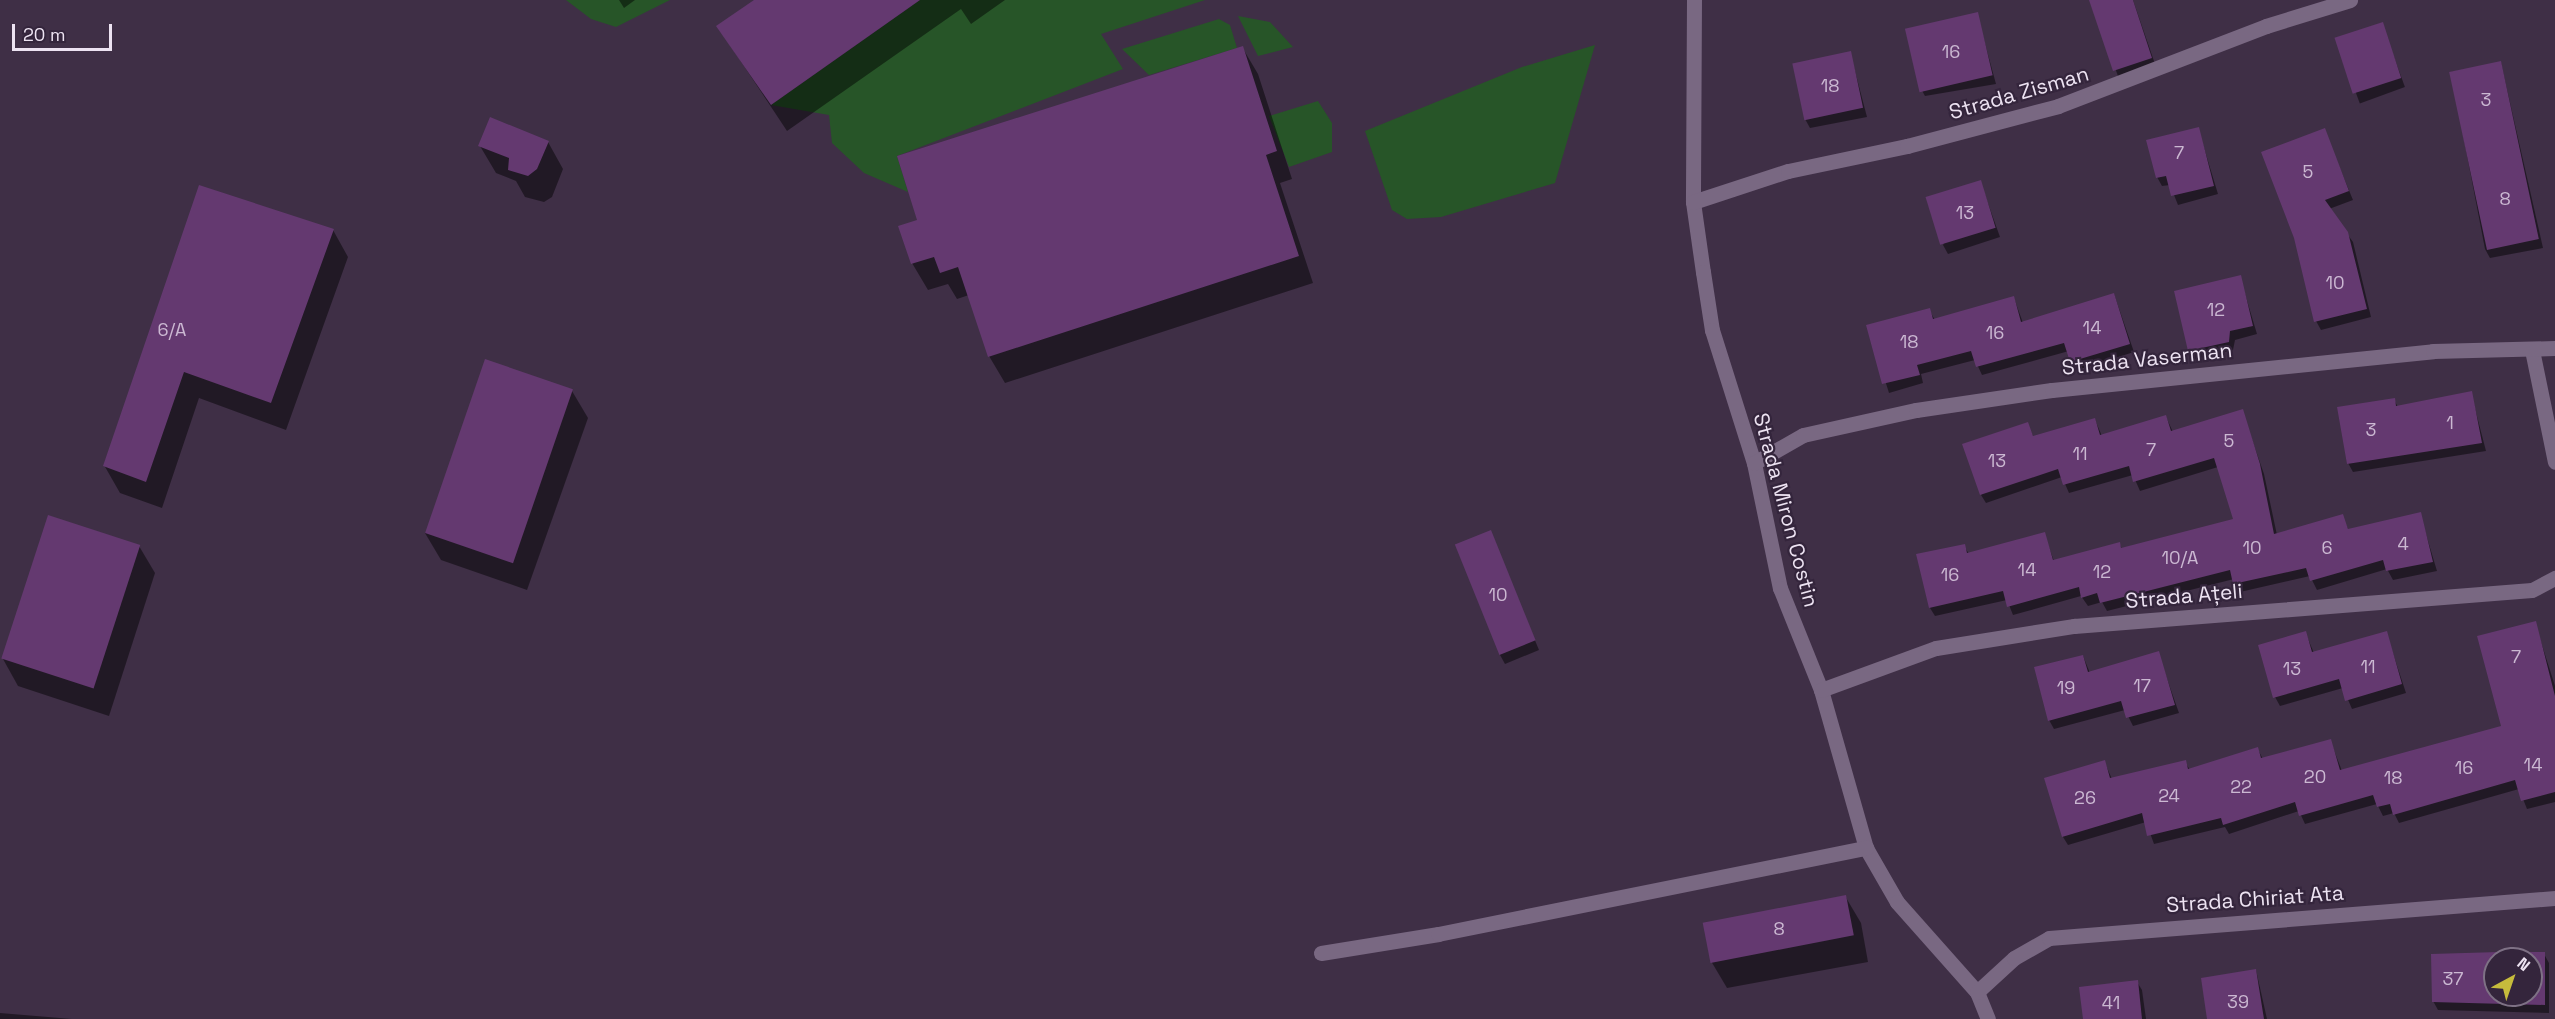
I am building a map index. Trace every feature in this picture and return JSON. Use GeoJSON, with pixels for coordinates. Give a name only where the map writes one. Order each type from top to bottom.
{"type":"FeatureCollection","features":[{"type":"Feature","properties":{"kind":"street","name":"Strada Miron Costin"},"geometry":{"type":"LineString","coordinates":[[1694,0],[1693,202],[1712,330],[1754,463],[1780,588],[1821,690],[1866,848],[1897,902],[1977,992],[1988,1019]]}},
{"type":"Feature","properties":{"kind":"street","name":"Strada Zisman"},"geometry":{"type":"LineString","coordinates":[[1693,202],[1788,171],[1908,147],[2058,106],[2266,26],[2350,0]]}},
{"type":"Feature","properties":{"kind":"street","name":"Strada Vaserman"},"geometry":{"type":"LineString","coordinates":[[1754,463],[1803,435],[1916,410],[2052,390],[2433,351],[2555,348]]}},
{"type":"Feature","properties":{"kind":"street"},"geometry":{"type":"LineString","coordinates":[[2532,350],[2555,462]]}},
{"type":"Feature","properties":{"kind":"street","name":"Strada Ațeli"},"geometry":{"type":"LineString","coordinates":[[1821,690],[1936,648],[2074,626],[2532,590],[2555,578]]}},
{"type":"Feature","properties":{"kind":"street"},"geometry":{"type":"LineString","coordinates":[[1321,953],[1438,934],[1866,848]]}},
{"type":"Feature","properties":{"kind":"street","name":"Strada Chiriat Ata"},"geometry":{"type":"LineString","coordinates":[[1977,992],[2014,958],[2049,938],[2555,898]]}},
{"type":"Feature","properties":{"kind":"green space"},"geometry":{"type":"Polygon","coordinates":[[[566,0],[670,0],[616,27],[591,19],[566,0]]]}},
{"type":"Feature","properties":{"kind":"green space"},"geometry":{"type":"Polygon","coordinates":[[[920,0],[1205,0],[1101,34],[1123,69],[897,156],[908,192],[864,173],[832,143],[829,115],[771,105],[920,0]]]}},
{"type":"Feature","properties":{"kind":"green space"},"geometry":{"type":"Polygon","coordinates":[[[1238,16],[1270,22],[1293,47],[1258,56],[1238,16]]]}},
{"type":"Feature","properties":{"kind":"green space"},"geometry":{"type":"Polygon","coordinates":[[[1219,19],[1230,25],[1237,48],[1149,75],[1122,49],[1219,19]]]}},
{"type":"Feature","properties":{"kind":"green space"},"geometry":{"type":"Polygon","coordinates":[[[1595,45],[1555,183],[1441,217],[1407,219],[1392,210],[1365,131],[1522,67],[1595,45]]]}},
{"type":"Feature","properties":{"kind":"green space"},"geometry":{"type":"Polygon","coordinates":[[[1318,101],[1332,123],[1332,152],[1289,167],[1269,116],[1318,101]]]}},
{"type":"Feature","properties":{"kind":"building"},"geometry":{"type":"Polygon","coordinates":[[[754,0],[920,0],[771,105],[716,26],[754,0]]]}},
{"type":"Feature","properties":{"kind":"building"},"geometry":{"type":"Polygon","coordinates":[[[2089,0],[2133,0],[2152,58],[2113,71],[2089,0]]]}},
{"type":"Feature","properties":{"kind":"building"},"geometry":{"type":"Polygon","coordinates":[[[1978,12],[1993,75],[1920,92],[1905,29],[1978,12]]]}},
{"type":"Feature","properties":{"kind":"building"},"geometry":{"type":"Polygon","coordinates":[[[2383,22],[2401,78],[2353,94],[2334,38],[2383,22]]]}},
{"type":"Feature","properties":{"kind":"building"},"geometry":{"type":"Polygon","coordinates":[[[1243,46],[1277,151],[1266,155],[1299,256],[988,357],[958,267],[940,273],[934,257],[911,264],[898,226],[917,220],[897,156],[1243,46]]]}},
{"type":"Feature","properties":{"kind":"building"},"geometry":{"type":"Polygon","coordinates":[[[1851,51],[1863,108],[1804,120],[1792,63],[1851,51]]]}},
{"type":"Feature","properties":{"kind":"building"},"geometry":{"type":"Polygon","coordinates":[[[2501,61],[2539,239],[2487,250],[2449,72],[2501,61]]]}},
{"type":"Feature","properties":{"kind":"building"},"geometry":{"type":"Polygon","coordinates":[[[490,117],[549,141],[537,169],[528,176],[508,170],[509,158],[478,146],[490,117]]]}},
{"type":"Feature","properties":{"kind":"building"},"geometry":{"type":"Polygon","coordinates":[[[2199,127],[2214,186],[2171,196],[2166,176],[2156,178],[2146,140],[2199,127]]]}},
{"type":"Feature","properties":{"kind":"building"},"geometry":{"type":"Polygon","coordinates":[[[2325,128],[2349,191],[2325,200],[2348,232],[2367,309],[2314,322],[2294,238],[2261,152],[2325,128]]]}},
{"type":"Feature","properties":{"kind":"building"},"geometry":{"type":"Polygon","coordinates":[[[1981,180],[1996,228],[1940,245],[1926,197],[1981,180]]]}},
{"type":"Feature","properties":{"kind":"building"},"geometry":{"type":"Polygon","coordinates":[[[199,185],[334,229],[271,403],[184,372],[146,482],[103,466],[199,185]]]}},
{"type":"Feature","properties":{"kind":"building"},"geometry":{"type":"Polygon","coordinates":[[[2241,275],[2253,326],[2230,331],[2229,342],[2188,351],[2174,291],[2241,275]]]}},
{"type":"Feature","properties":{"kind":"building"},"geometry":{"type":"Polygon","coordinates":[[[2114,293],[2130,344],[2070,362],[2064,343],[1976,367],[1971,351],[1917,365],[1920,375],[1882,384],[1866,325],[1930,308],[1933,319],[2014,296],[2021,322],[2114,293]]]}},
{"type":"Feature","properties":{"kind":"building"},"geometry":{"type":"Polygon","coordinates":[[[485,359],[573,389],[513,563],[425,533],[485,359]]]}},
{"type":"Feature","properties":{"kind":"building"},"geometry":{"type":"Polygon","coordinates":[[[2472,391],[2482,443],[2347,464],[2337,407],[2395,398],[2396,406],[2472,391]]]}},
{"type":"Feature","properties":{"kind":"building"},"geometry":{"type":"Polygon","coordinates":[[[2243,409],[2260,464],[2274,534],[2343,514],[2348,529],[2421,512],[2433,562],[2386,571],[2383,560],[2310,581],[2306,568],[2233,584],[2230,570],[2100,603],[2097,593],[2081,598],[2079,587],[2007,607],[2003,591],[1929,608],[1916,554],[1965,544],[1967,553],[2045,532],[2053,560],[2120,542],[2121,548],[2233,519],[2214,458],[2133,482],[2129,466],[2063,485],[2058,469],[1980,495],[1962,444],[2028,422],[2033,436],[2095,418],[2100,435],[2166,415],[2171,431],[2243,409]]]}},
{"type":"Feature","properties":{"kind":"building"},"geometry":{"type":"Polygon","coordinates":[[[48,515],[140,545],[94,689],[1,659],[48,515]]]}},
{"type":"Feature","properties":{"kind":"building"},"geometry":{"type":"Polygon","coordinates":[[[1491,530],[1536,640],[1499,655],[1455,545],[1491,530]]]}},
{"type":"Feature","properties":{"kind":"building"},"geometry":{"type":"Polygon","coordinates":[[[2536,621],[2555,696],[2555,792],[2521,801],[2515,780],[2393,815],[2390,804],[2377,807],[2373,795],[2299,816],[2295,802],[2223,825],[2221,818],[2147,836],[2142,813],[2062,837],[2044,778],[2105,760],[2110,778],[2186,760],[2188,769],[2258,747],[2261,758],[2331,739],[2340,770],[2501,726],[2477,636],[2536,621]]]}},
{"type":"Feature","properties":{"kind":"building"},"geometry":{"type":"Polygon","coordinates":[[[2306,631],[2312,652],[2387,631],[2402,684],[2345,701],[2339,679],[2273,698],[2258,645],[2306,631]]]}},
{"type":"Feature","properties":{"kind":"building"},"geometry":{"type":"Polygon","coordinates":[[[2159,651],[2175,705],[2126,718],[2121,701],[2048,721],[2034,667],[2083,655],[2088,672],[2159,651]]]}},
{"type":"Feature","properties":{"kind":"building"},"geometry":{"type":"Polygon","coordinates":[[[1846,895],[1854,935],[1711,963],[1703,923],[1846,895]]]}},
{"type":"Feature","properties":{"kind":"building"},"geometry":{"type":"Polygon","coordinates":[[[2483,952],[2483,1003],[2432,1002],[2431,954],[2483,952]]]}},
{"type":"Feature","properties":{"kind":"building"},"geometry":{"type":"Polygon","coordinates":[[[2543,952],[2545,952],[2545,1005],[2543,1005],[2543,952]]]}},
{"type":"Feature","properties":{"kind":"building"},"geometry":{"type":"Polygon","coordinates":[[[2256,969],[2264,1019],[2207,1019],[2201,978],[2256,969]]]}},
{"type":"Feature","properties":{"kind":"building"},"geometry":{"type":"Polygon","coordinates":[[[2138,980],[2142,1019],[2083,1019],[2079,987],[2138,980]]]}}]}
